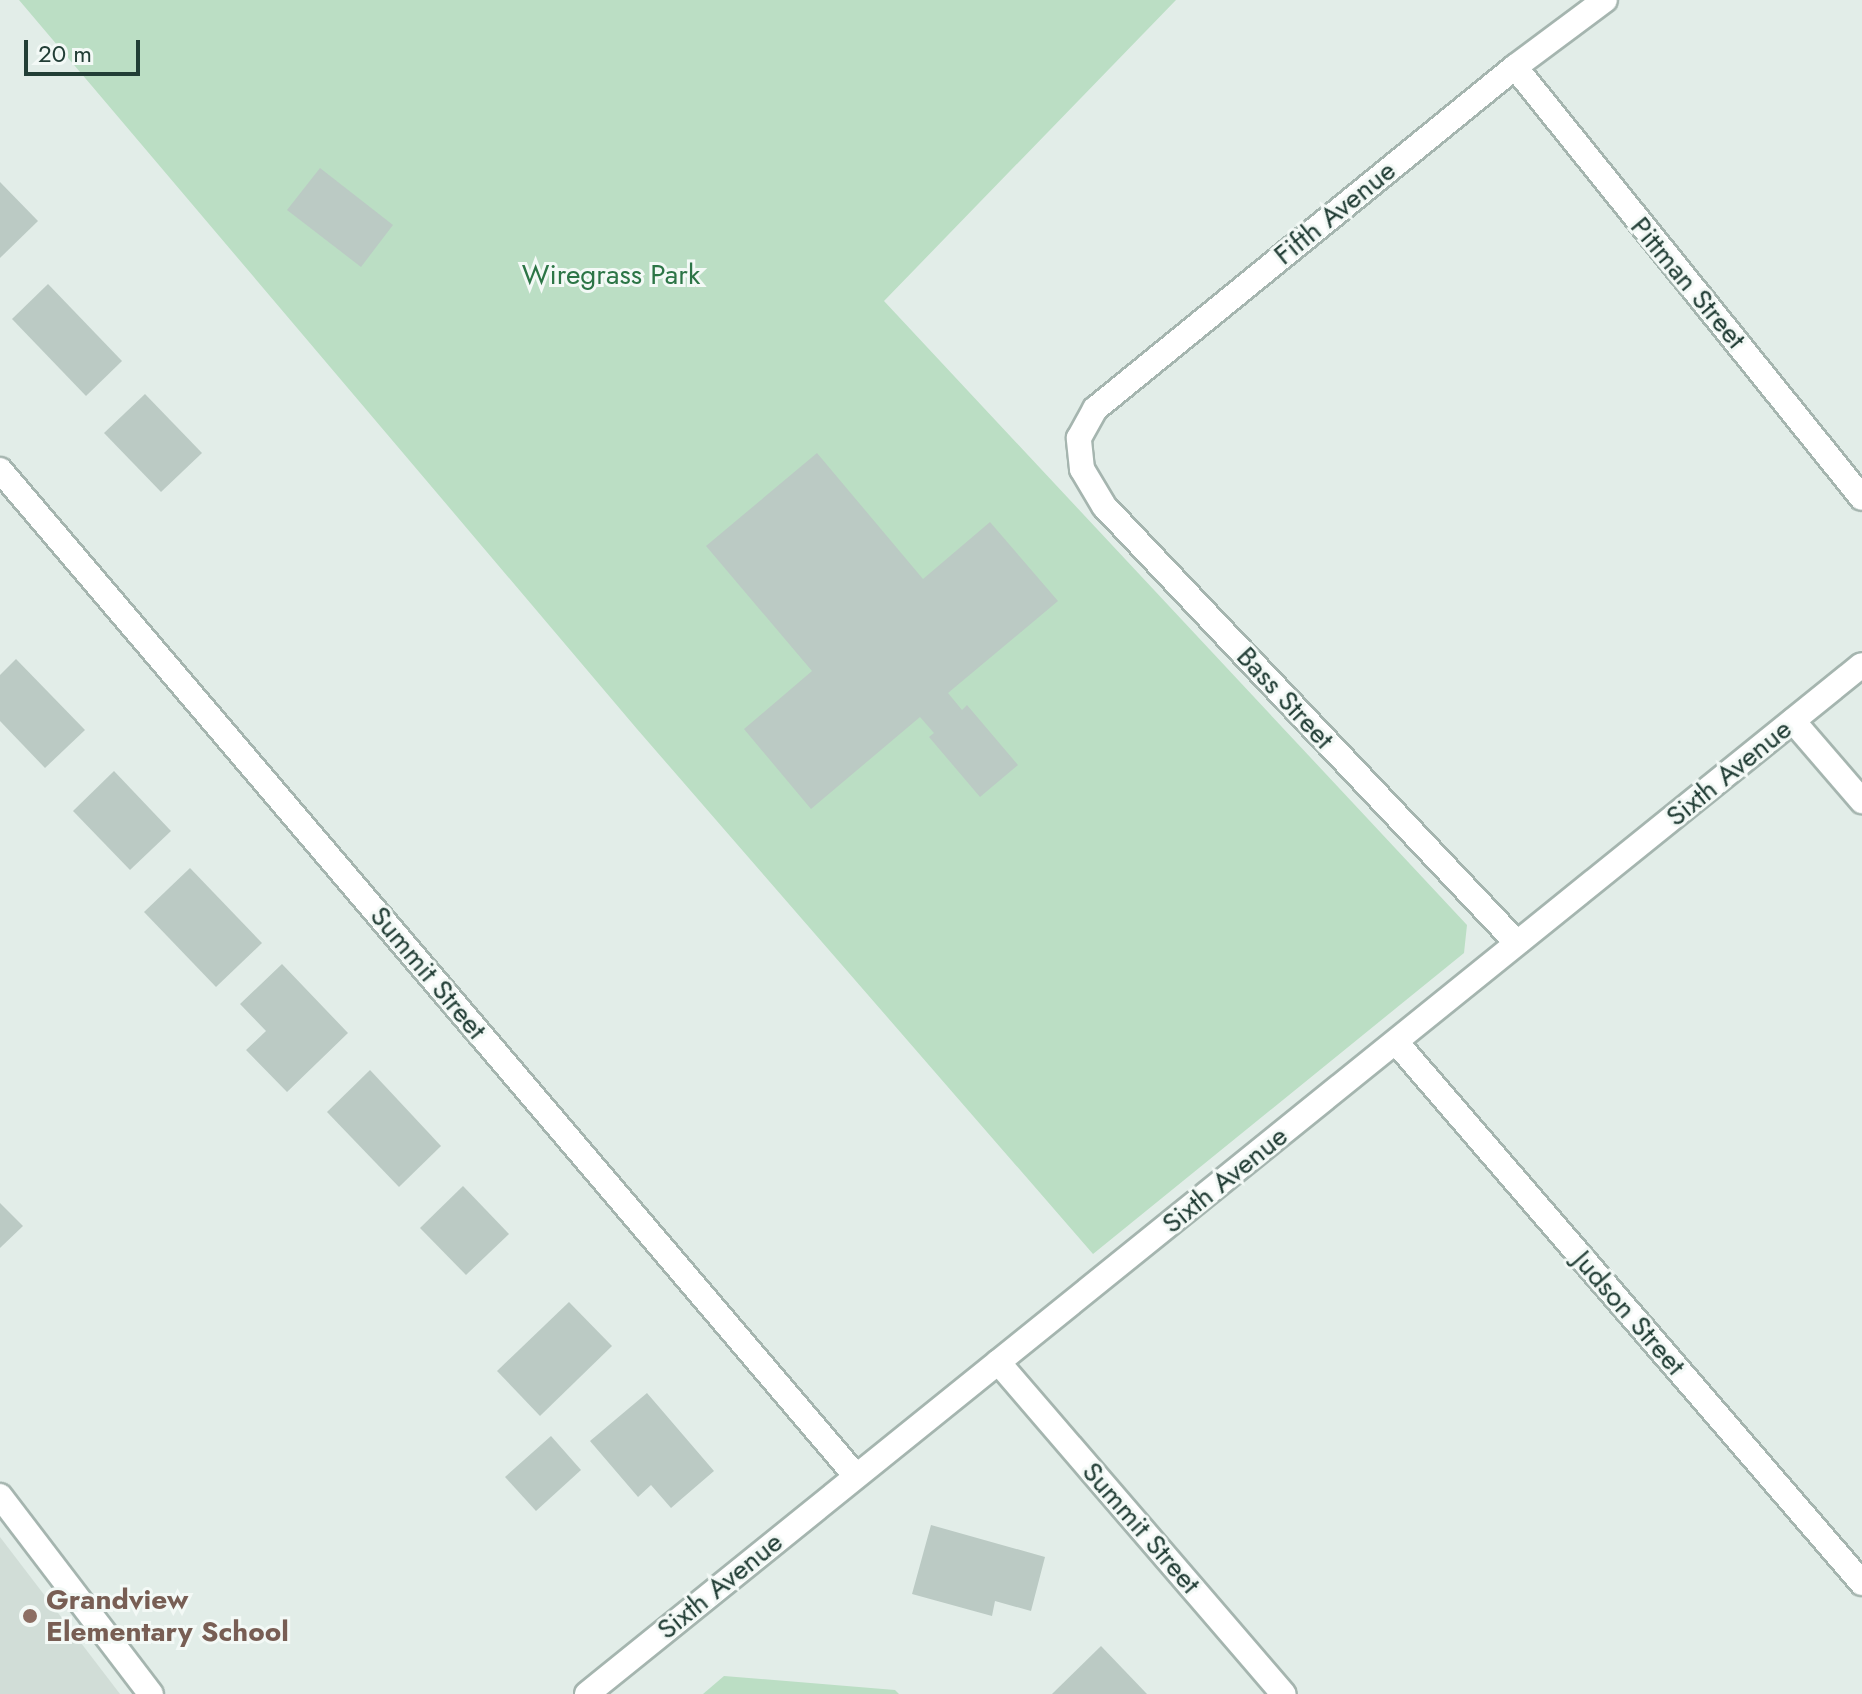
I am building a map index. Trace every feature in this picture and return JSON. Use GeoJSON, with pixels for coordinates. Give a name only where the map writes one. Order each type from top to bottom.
{"type":"FeatureCollection","features":[{"type":"Feature","properties":{"kind":"street","name":"Fifth Avenue"},"geometry":{"type":"LineString","coordinates":[[1079,438],[1095,409],[1515,67],[1605,0]]}},
{"type":"Feature","properties":{"kind":"street","name":"Pittman Street"},"geometry":{"type":"LineString","coordinates":[[1515,67],[1862,498]]}},
{"type":"Feature","properties":{"kind":"street","name":"Bass Street"},"geometry":{"type":"LineString","coordinates":[[1079,438],[1082,469],[1104,506],[1517,943]]}},
{"type":"Feature","properties":{"kind":"street","name":"Summit Street"},"geometry":{"type":"LineString","coordinates":[[0,470],[856,1476]]}},
{"type":"Feature","properties":{"kind":"street","name":"Sixth Avenue"},"geometry":{"type":"LineString","coordinates":[[587,1694],[1862,665]]}},
{"type":"Feature","properties":{"kind":"street"},"geometry":{"type":"LineString","coordinates":[[1793,721],[1862,801]]}},
{"type":"Feature","properties":{"kind":"street","name":"Judson Street"},"geometry":{"type":"LineString","coordinates":[[1396,1042],[1862,1583]]}},
{"type":"Feature","properties":{"kind":"street","name":"Summit Street"},"geometry":{"type":"LineString","coordinates":[[998,1362],[1284,1694]]}},
{"type":"Feature","properties":{"kind":"street"},"geometry":{"type":"LineString","coordinates":[[0,1496],[151,1694]]}},
{"type":"Feature","properties":{"kind":"shaded area","name":"Grandview Elementary School"},"geometry":{"type":"Polygon","coordinates":[[[0,1537],[120,1694],[0,1694],[0,1537]]]}},
{"type":"Feature","properties":{"kind":"green space","name":"Wiregrass Park"},"geometry":{"type":"Polygon","coordinates":[[[19,0],[1176,0],[884,301],[1467,925],[1464,953],[1093,1254],[637,729],[19,0]]]}},
{"type":"Feature","properties":{"kind":"green space"},"geometry":{"type":"Polygon","coordinates":[[[724,1676],[895,1690],[899,1694],[703,1694],[724,1676]]]}},
{"type":"Feature","properties":{"kind":"building"},"geometry":{"type":"Polygon","coordinates":[[[320,168],[393,225],[361,267],[287,210],[320,168]]]}},
{"type":"Feature","properties":{"kind":"building"},"geometry":{"type":"Polygon","coordinates":[[[0,182],[38,221],[0,258],[0,182]]]}},
{"type":"Feature","properties":{"kind":"building"},"geometry":{"type":"Polygon","coordinates":[[[48,284],[122,361],[86,396],[12,319],[48,284]]]}},
{"type":"Feature","properties":{"kind":"building"},"geometry":{"type":"Polygon","coordinates":[[[145,394],[202,453],[161,492],[104,433],[145,394]]]}},
{"type":"Feature","properties":{"kind":"building"},"geometry":{"type":"Polygon","coordinates":[[[817,453],[923,579],[990,522],[1058,601],[948,693],[962,710],[967,705],[1018,765],[980,797],[929,737],[934,733],[920,717],[811,809],[744,729],[812,671],[706,546],[817,453]]]}},
{"type":"Feature","properties":{"kind":"building"},"geometry":{"type":"Polygon","coordinates":[[[16,659],[85,730],[45,768],[0,721],[0,675],[16,659]]]}},
{"type":"Feature","properties":{"kind":"building"},"geometry":{"type":"Polygon","coordinates":[[[114,771],[171,831],[130,870],[73,811],[114,771]]]}},
{"type":"Feature","properties":{"kind":"building"},"geometry":{"type":"Polygon","coordinates":[[[190,868],[262,943],[216,987],[144,912],[190,868]]]}},
{"type":"Feature","properties":{"kind":"building"},"geometry":{"type":"Polygon","coordinates":[[[282,964],[348,1033],[287,1092],[246,1050],[266,1031],[240,1004],[282,964]]]}},
{"type":"Feature","properties":{"kind":"building"},"geometry":{"type":"Polygon","coordinates":[[[370,1070],[441,1146],[399,1187],[327,1112],[370,1070]]]}},
{"type":"Feature","properties":{"kind":"building"},"geometry":{"type":"Polygon","coordinates":[[[463,1186],[509,1234],[466,1275],[420,1228],[463,1186]]]}},
{"type":"Feature","properties":{"kind":"building"},"geometry":{"type":"Polygon","coordinates":[[[0,1203],[23,1226],[0,1248],[0,1203]]]}},
{"type":"Feature","properties":{"kind":"building"},"geometry":{"type":"Polygon","coordinates":[[[569,1302],[612,1346],[540,1416],[497,1371],[569,1302]]]}},
{"type":"Feature","properties":{"kind":"building"},"geometry":{"type":"Polygon","coordinates":[[[647,1393],[714,1471],[671,1508],[651,1485],[638,1497],[590,1441],[647,1393]]]}},
{"type":"Feature","properties":{"kind":"building"},"geometry":{"type":"Polygon","coordinates":[[[551,1436],[581,1470],[536,1511],[505,1477],[551,1436]]]}},
{"type":"Feature","properties":{"kind":"building"},"geometry":{"type":"Polygon","coordinates":[[[931,1525],[1045,1557],[1031,1611],[995,1601],[992,1616],[912,1594],[931,1525]]]}},
{"type":"Feature","properties":{"kind":"building"},"geometry":{"type":"Polygon","coordinates":[[[1101,1646],[1147,1694],[1052,1694],[1101,1646]]]}},
{"type":"Feature","properties":{"kind":"place","name":"Grandview Elementary School"},"geometry":{"type":"Point","coordinates":[30,1616]}}]}
